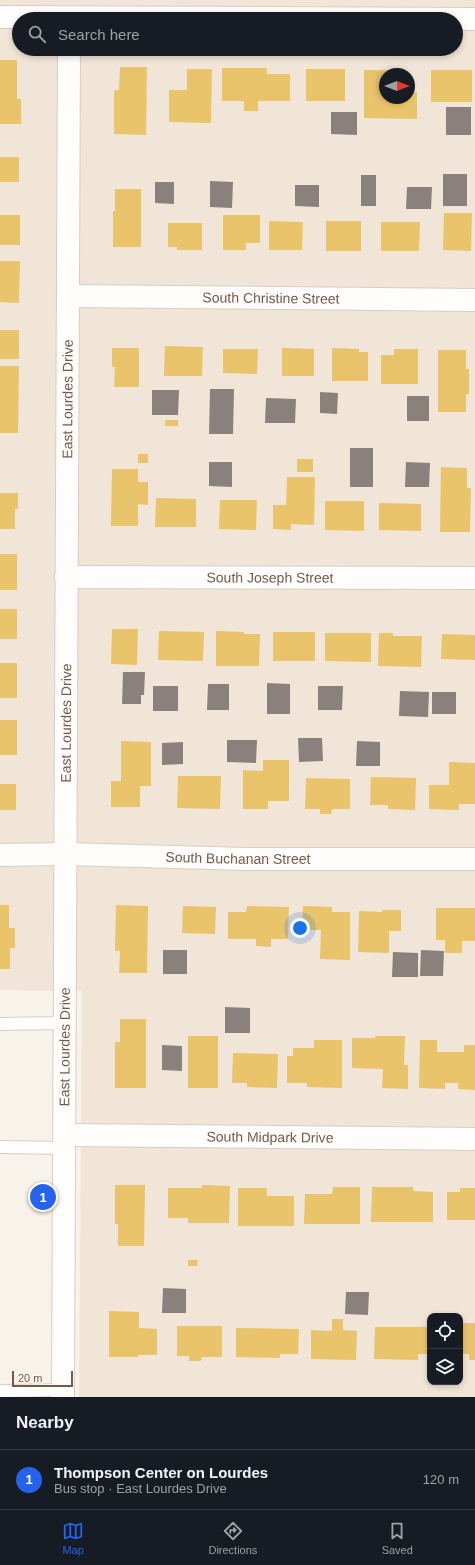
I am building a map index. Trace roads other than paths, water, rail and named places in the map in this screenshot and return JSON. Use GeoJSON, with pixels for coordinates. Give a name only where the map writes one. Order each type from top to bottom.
{"type":"FeatureCollection","features":[{"type":"Feature","properties":{"kind":"street"},"geometry":{"type":"LineString","coordinates":[[0,17],[12,16]]}},
{"type":"Feature","properties":{"kind":"street"},"geometry":{"type":"LineString","coordinates":[[463,19],[475,19]]}},
{"type":"Feature","properties":{"kind":"street","name":"East Lourdes Drive"},"geometry":{"type":"LineString","coordinates":[[63,1394],[69,56]]}},
{"type":"Feature","properties":{"kind":"street","name":"South Christine Street"},"geometry":{"type":"LineString","coordinates":[[68,296],[475,300]]}},
{"type":"Feature","properties":{"kind":"street","name":"South Joseph Street"},"geometry":{"type":"LineString","coordinates":[[66,577],[475,578]]}},
{"type":"Feature","properties":{"kind":"street","name":"South Buchanan Street"},"geometry":{"type":"LineString","coordinates":[[0,855],[65,854],[246,859],[475,859]]}},
{"type":"Feature","properties":{"kind":"street","name":"South Midpark Drive"},"geometry":{"type":"LineString","coordinates":[[65,1141],[475,1139]]}},
{"type":"Feature","properties":{"kind":"lane"},"geometry":{"type":"LineString","coordinates":[[0,1024],[65,1023]]}},
{"type":"Feature","properties":{"kind":"lane"},"geometry":{"type":"LineString","coordinates":[[0,1147],[65,1141]]}},
{"type":"Feature","properties":{"kind":"lane"},"geometry":{"type":"LineString","coordinates":[[0,1391],[63,1394]]}},
{"type":"Feature","properties":{"kind":"place","name":"Thompson Center on Lourdes"},"geometry":{"type":"Point","coordinates":[43,1197]}}]}
